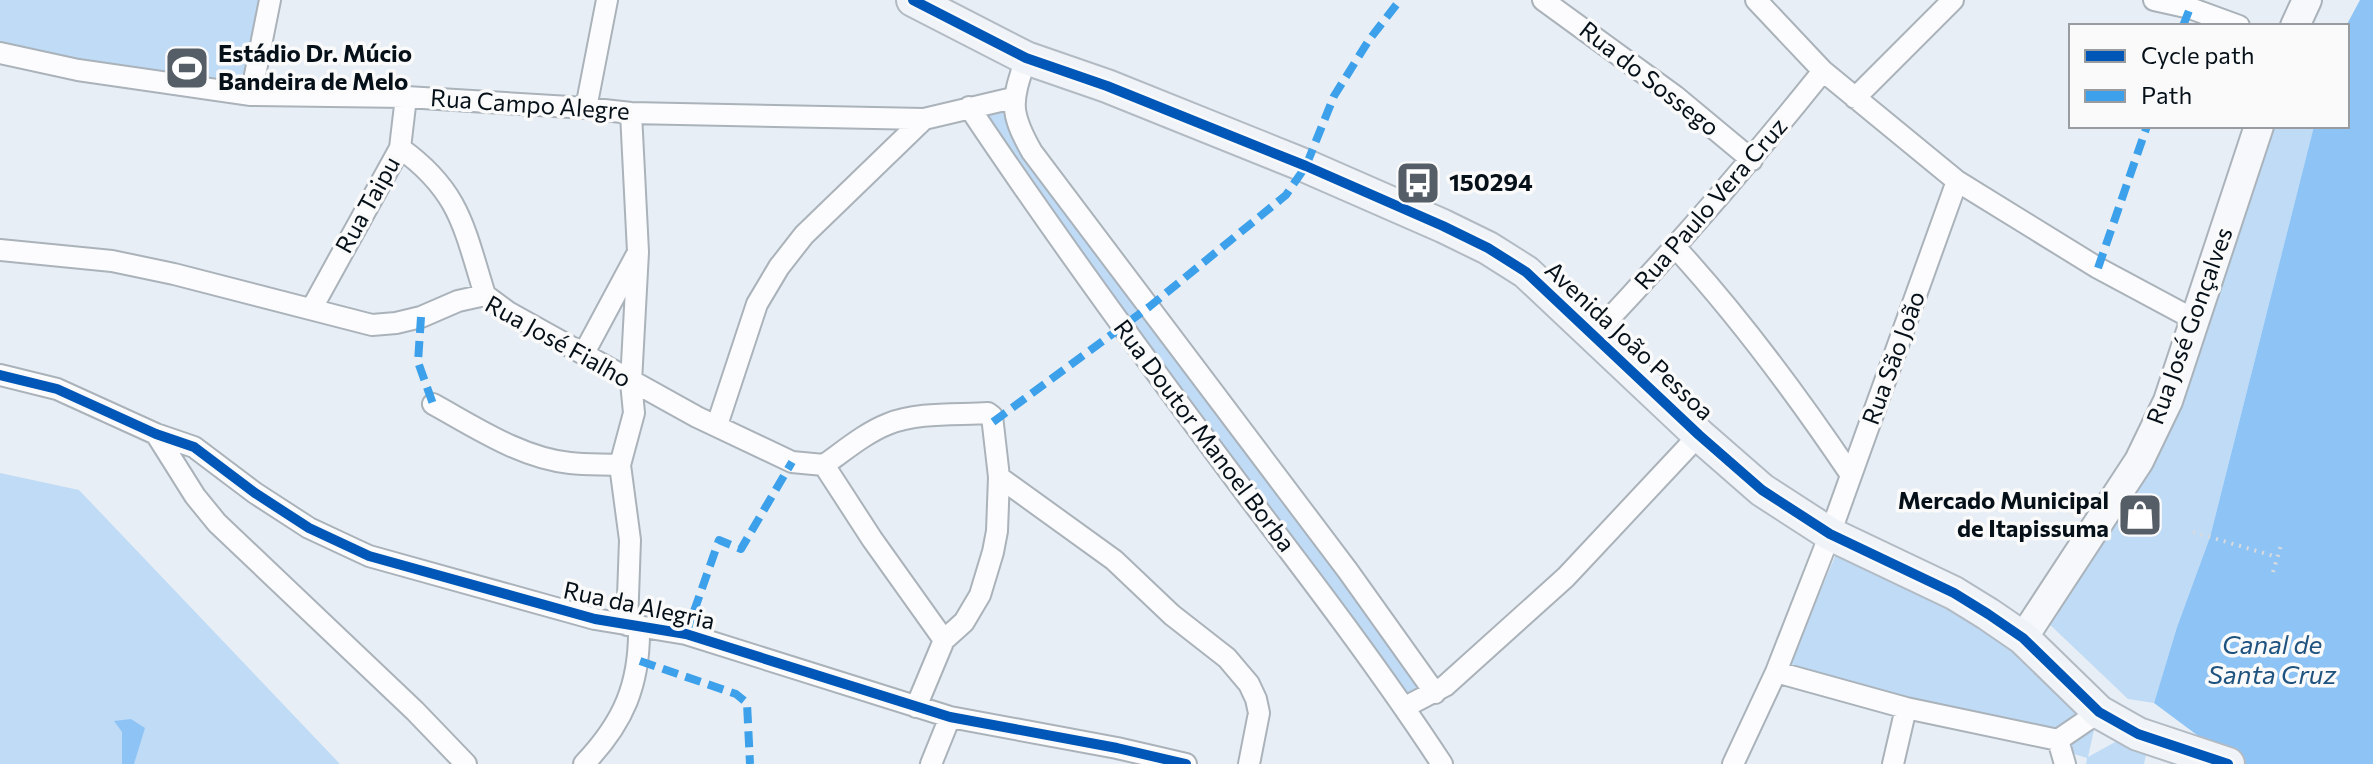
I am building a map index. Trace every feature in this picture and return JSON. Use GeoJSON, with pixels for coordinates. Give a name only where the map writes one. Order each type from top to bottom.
{"type":"FeatureCollection","features":[{"type":"Feature","properties":{"kind":"main road","name":"Avenida João Pessoa"},"geometry":{"type":"LineString","coordinates":[[913,0],[1026,58],[1107,86],[1277,155],[1488,248],[1526,272],[1762,490],[1830,534],[1954,593],[2023,638],[2099,712],[2138,734],[2228,764]]}},
{"type":"Feature","properties":{"kind":"street"},"geometry":{"type":"LineString","coordinates":[[251,95],[270,0]]}},
{"type":"Feature","properties":{"kind":"street"},"geometry":{"type":"LineString","coordinates":[[586,108],[607,0]]}},
{"type":"Feature","properties":{"kind":"street","name":"Rua do Sossego"},"geometry":{"type":"LineString","coordinates":[[1543,0],[1675,96],[1752,160]]}},
{"type":"Feature","properties":{"kind":"street"},"geometry":{"type":"LineString","coordinates":[[1756,0],[1823,71],[1957,181],[2098,268],[2195,320]]}},
{"type":"Feature","properties":{"kind":"street"},"geometry":{"type":"LineString","coordinates":[[1855,98],[1953,0]]}},
{"type":"Feature","properties":{"kind":"street"},"geometry":{"type":"LineString","coordinates":[[2154,0],[2190,8],[2234,24]]}},
{"type":"Feature","properties":{"kind":"street"},"geometry":{"type":"LineString","coordinates":[[2296,24],[2307,0]]}},
{"type":"Feature","properties":{"kind":"street","name":"Rua Campo Alegre"},"geometry":{"type":"LineString","coordinates":[[0,53],[78,70],[251,95],[406,97],[631,113],[924,119],[1013,98]]}},
{"type":"Feature","properties":{"kind":"street"},"geometry":{"type":"LineString","coordinates":[[1013,98],[1026,58]]}},
{"type":"Feature","properties":{"kind":"street","name":"Rua Paulo Vera Cruz"},"geometry":{"type":"LineString","coordinates":[[1595,334],[1676,248],[1823,71]]}},
{"type":"Feature","properties":{"kind":"street","name":"Rua Taipu"},"geometry":{"type":"LineString","coordinates":[[312,308],[400,148],[406,97]]}},
{"type":"Feature","properties":{"kind":"street","name":"Rua Doutor Manoel Borba"},"geometry":{"type":"LineString","coordinates":[[1013,98],[1018,121],[1032,152],[1348,571],[1435,693]]}},
{"type":"Feature","properties":{"kind":"street","name":"Rua Doutor Manoel Borba"},"geometry":{"type":"LineString","coordinates":[[969,107],[1055,236],[1321,592],[1405,707],[1442,764]]}},
{"type":"Feature","properties":{"kind":"street"},"geometry":{"type":"LineString","coordinates":[[584,764],[605,742],[625,708],[640,661],[633,626],[630,540],[620,465],[634,413],[631,382],[638,252],[631,113]]}},
{"type":"Feature","properties":{"kind":"street"},"geometry":{"type":"LineString","coordinates":[[717,425],[757,304],[779,267],[804,235],[924,119]]}},
{"type":"Feature","properties":{"kind":"street","name":"Rua José Gonçalves"},"geometry":{"type":"LineString","coordinates":[[2023,638],[2139,461],[2168,401],[2258,128]]}},
{"type":"Feature","properties":{"kind":"street"},"geometry":{"type":"LineString","coordinates":[[400,148],[424,165],[459,212],[485,295]]}},
{"type":"Feature","properties":{"kind":"street","name":"Rua São João"},"geometry":{"type":"LineString","coordinates":[[1733,764],[1776,672],[1830,534],[1957,181]]}},
{"type":"Feature","properties":{"kind":"street"},"geometry":{"type":"LineString","coordinates":[[1676,248],[1726,303],[1780,372],[1851,475]]}},
{"type":"Feature","properties":{"kind":"street","name":"Rua José Fialho"},"geometry":{"type":"LineString","coordinates":[[0,250],[112,261],[372,325],[421,317],[458,301],[485,295],[508,312],[631,382],[792,462],[824,465]]}},
{"type":"Feature","properties":{"kind":"street"},"geometry":{"type":"LineString","coordinates":[[584,353],[638,252]]}},
{"type":"Feature","properties":{"kind":"street"},"geometry":{"type":"LineString","coordinates":[[1173,394],[1198,372]]}},
{"type":"Feature","properties":{"kind":"street","name":"Rua da Alegria"},"geometry":{"type":"LineString","coordinates":[[0,375],[57,389],[156,434],[194,447],[255,493],[309,528],[369,556],[513,598],[633,626],[686,634],[950,717],[1114,756],[1186,764]]}},
{"type":"Feature","properties":{"kind":"street"},"geometry":{"type":"LineString","coordinates":[[433,404],[486,434],[525,451],[568,463],[620,465]]}},
{"type":"Feature","properties":{"kind":"street"},"geometry":{"type":"LineString","coordinates":[[916,707],[944,640],[964,622],[980,595],[997,531],[999,477],[992,416],[988,413],[890,423],[824,465],[944,640]]}},
{"type":"Feature","properties":{"kind":"street"},"geometry":{"type":"LineString","coordinates":[[156,434],[195,496],[217,523],[415,711],[466,764]]}},
{"type":"Feature","properties":{"kind":"street"},"geometry":{"type":"LineString","coordinates":[[1405,707],[1435,693],[1566,577],[1699,435]]}},
{"type":"Feature","properties":{"kind":"street"},"geometry":{"type":"LineString","coordinates":[[1248,496],[1272,470]]}},
{"type":"Feature","properties":{"kind":"street"},"geometry":{"type":"LineString","coordinates":[[999,477],[1114,560],[1172,615],[1227,658],[1249,684],[1259,713],[1249,764]]}},
{"type":"Feature","properties":{"kind":"street"},"geometry":{"type":"LineString","coordinates":[[1321,592],[1348,571]]}},
{"type":"Feature","properties":{"kind":"street"},"geometry":{"type":"LineString","coordinates":[[1776,672],[1906,708],[2058,740],[2099,712]]}},
{"type":"Feature","properties":{"kind":"street"},"geometry":{"type":"LineString","coordinates":[[1893,764],[1906,708]]}},
{"type":"Feature","properties":{"kind":"street"},"geometry":{"type":"LineString","coordinates":[[931,764],[950,717]]}},
{"type":"Feature","properties":{"kind":"street"},"geometry":{"type":"LineString","coordinates":[[2058,740],[2065,764]]}},
{"type":"Feature","properties":{"kind":"path"},"geometry":{"type":"LineString","coordinates":[[2193,532],[2277,557]]}},
{"type":"Feature","properties":{"kind":"path"},"geometry":{"type":"LineString","coordinates":[[2273,572],[2282,542]]}},
{"type":"Feature","properties":{"kind":"shaded area","name":"Estádio Dr. Múcio Bandeira de Melo"},"geometry":{"type":"Polygon","coordinates":[[[0,0],[273,0],[247,92],[0,45],[0,0]]]}},
{"type":"Feature","properties":{"kind":"shaded area"},"geometry":{"type":"Polygon","coordinates":[[[1014,103],[1026,135],[1444,686],[1418,711],[1059,235],[974,106],[1014,103]]]}},
{"type":"Feature","properties":{"kind":"shaded area"},"geometry":{"type":"Polygon","coordinates":[[[2264,128],[2313,128],[2210,537],[2177,627],[2154,703],[2128,699],[2045,620],[2094,545],[2264,128]]]}},
{"type":"Feature","properties":{"kind":"shaded area"},"geometry":{"type":"Polygon","coordinates":[[[0,473],[79,490],[340,764],[0,764],[0,473]]]}},
{"type":"Feature","properties":{"kind":"shaded area"},"geometry":{"type":"Polygon","coordinates":[[[1840,545],[1907,574],[2099,707],[2088,757],[2117,741],[2147,750],[2144,764],[2086,764],[2087,758],[1789,664],[1840,545]]]}},
{"type":"Feature","properties":{"kind":"water","name":"Canal de Santa Cruz"},"geometry":{"type":"Polygon","coordinates":[[[2360,0],[2373,0],[2373,764],[2236,764],[2154,703],[2177,627],[2210,537],[2313,128],[2349,128],[2347,24],[2360,0]]]}},
{"type":"Feature","properties":{"kind":"water"},"geometry":{"type":"Polygon","coordinates":[[[131,719],[145,728],[134,764],[122,764],[122,732],[114,721],[131,719]]]}},
{"type":"Feature","properties":{"kind":"marked path"},"geometry":{"type":"LineString","coordinates":[[993,422],[1149,307],[1286,195],[1306,166],[1334,96],[1369,40],[1400,0]]}},
{"type":"Feature","properties":{"kind":"marked path"},"geometry":{"type":"LineString","coordinates":[[2184,24],[2190,8]]}},
{"type":"Feature","properties":{"kind":"marked path"},"geometry":{"type":"LineString","coordinates":[[2098,268],[2146,128]]}},
{"type":"Feature","properties":{"kind":"marked path"},"geometry":{"type":"LineString","coordinates":[[421,317],[418,362],[433,404]]}},
{"type":"Feature","properties":{"kind":"marked path"},"geometry":{"type":"LineString","coordinates":[[686,634],[719,540],[741,549],[792,462]]}},
{"type":"Feature","properties":{"kind":"marked path"},"geometry":{"type":"LineString","coordinates":[[640,661],[736,694],[747,703],[750,764]]}},
{"type":"Feature","properties":{"kind":"cycle path"},"geometry":{"type":"LineString","coordinates":[[913,0],[1026,58],[1107,86],[1306,166],[1488,248],[1526,272],[1762,490],[1830,534],[1954,593],[1988,614],[2023,638],[2099,712],[2138,734],[2228,764]]}},
{"type":"Feature","properties":{"kind":"cycle path"},"geometry":{"type":"LineString","coordinates":[[0,375],[57,389],[156,434],[194,447],[255,493],[309,528],[369,556],[595,619],[686,634],[950,717],[1186,764]]}},
{"type":"Feature","properties":{"kind":"place","name":"Estádio Dr. Múcio Bandeira de Melo"},"geometry":{"type":"Point","coordinates":[187,68]}},
{"type":"Feature","properties":{"kind":"place","name":"150294"},"geometry":{"type":"Point","coordinates":[1418,183]}},
{"type":"Feature","properties":{"kind":"place","name":"Mercado Municipal de Itapissuma"},"geometry":{"type":"Point","coordinates":[2140,515]}}]}
